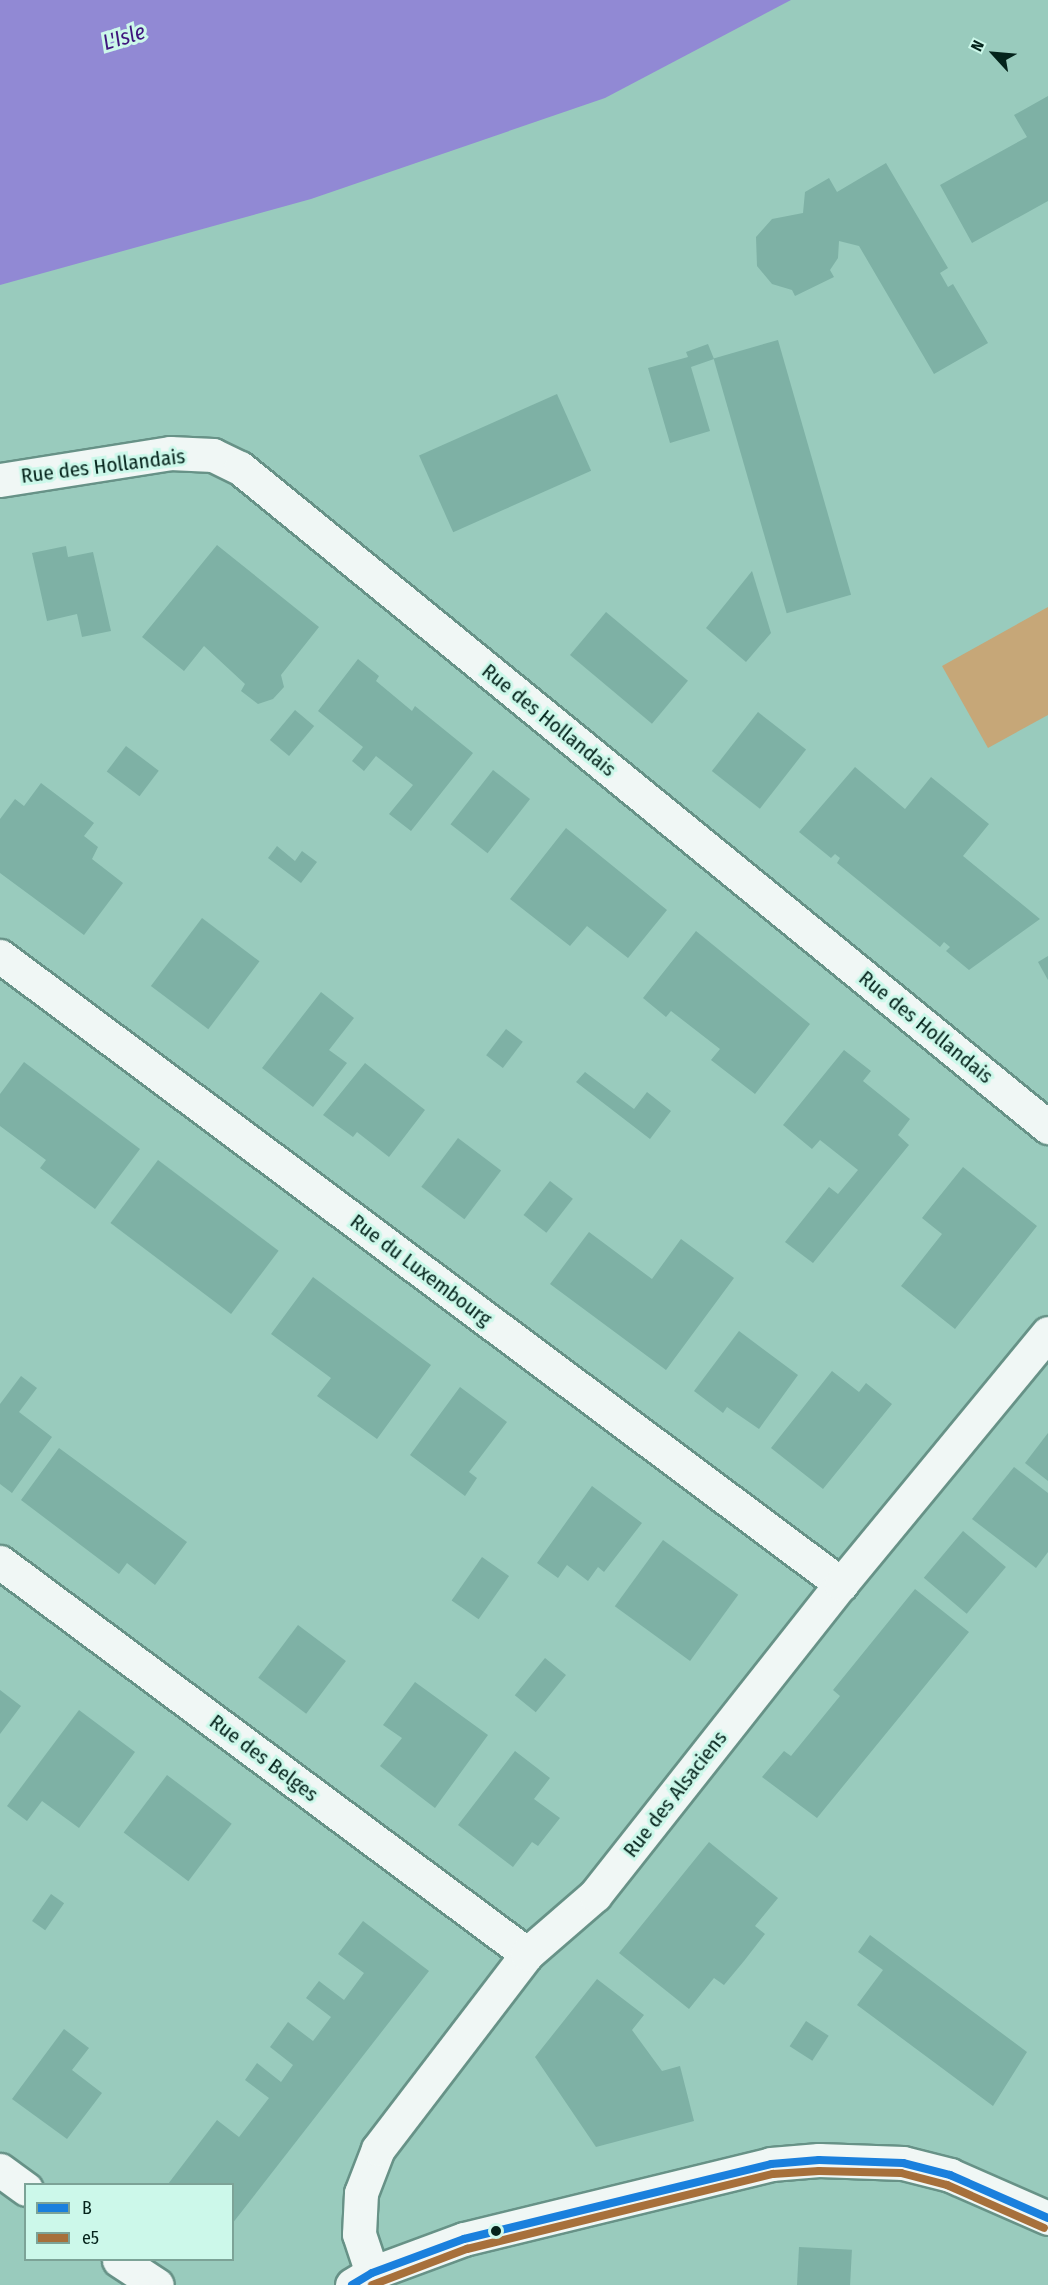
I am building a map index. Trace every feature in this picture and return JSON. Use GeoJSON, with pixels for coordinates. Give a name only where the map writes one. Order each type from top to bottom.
{"type":"FeatureCollection","features":[{"type":"Feature","properties":{"kind":"street","name":"Rue des Hollandais"},"geometry":{"type":"LineString","coordinates":[[0,480],[170,453],[213,455],[240,468],[1048,1127]]}},
{"type":"Feature","properties":{"kind":"street","name":"Rue du Luxembourg"},"geometry":{"type":"LineString","coordinates":[[0,956],[841,1584]]}},
{"type":"Feature","properties":{"kind":"street","name":"Rue des Alsaciens"},"geometry":{"type":"LineString","coordinates":[[362,2279],[358,2234],[361,2193],[370,2165],[378,2150],[527,1954],[595,1895],[841,1584],[1048,1333]]}},
{"type":"Feature","properties":{"kind":"street","name":"Rue des Belges"},"geometry":{"type":"LineString","coordinates":[[0,1562],[527,1954]]}},
{"type":"Feature","properties":{"kind":"street"},"geometry":{"type":"LineString","coordinates":[[362,2279],[464,2239],[771,2164],[819,2160],[903,2163],[950,2175],[1048,2218]]}},
{"type":"Feature","properties":{"kind":"street"},"geometry":{"type":"LineString","coordinates":[[0,2170],[24,2188]]}},
{"type":"Feature","properties":{"kind":"street"},"geometry":{"type":"LineString","coordinates":[[122,2261],[157,2285]]}},
{"type":"Feature","properties":{"kind":"shaded area"},"geometry":{"type":"Polygon","coordinates":[[[1048,607],[1048,715],[988,748],[942,666],[1048,607]]]}},
{"type":"Feature","properties":{"kind":"water","name":"L'Isle"},"geometry":{"type":"Polygon","coordinates":[[[0,0],[791,0],[605,98],[311,199],[0,285],[0,0]]]}},
{"type":"Feature","properties":{"kind":"building"},"geometry":{"type":"Polygon","coordinates":[[[1048,96],[1048,201],[972,243],[940,185],[1027,137],[1014,115],[1048,96]]]}},
{"type":"Feature","properties":{"kind":"building"},"geometry":{"type":"Polygon","coordinates":[[[886,163],[948,268],[940,273],[948,287],[953,284],[988,343],[934,374],[859,246],[839,241],[838,258],[830,270],[834,277],[795,296],[792,290],[772,284],[757,266],[756,237],[772,219],[803,213],[805,192],[829,178],[837,192],[886,163]]]}},
{"type":"Feature","properties":{"kind":"building"},"geometry":{"type":"Polygon","coordinates":[[[778,340],[851,595],[787,613],[714,358],[778,340]]]}},
{"type":"Feature","properties":{"kind":"building"},"geometry":{"type":"Polygon","coordinates":[[[708,344],[714,359],[691,367],[710,431],[670,443],[648,368],[688,357],[686,352],[708,344]]]}},
{"type":"Feature","properties":{"kind":"building"},"geometry":{"type":"Polygon","coordinates":[[[557,394],[591,471],[453,532],[419,455],[557,394]]]}},
{"type":"Feature","properties":{"kind":"building"},"geometry":{"type":"Polygon","coordinates":[[[217,545],[319,627],[281,675],[284,687],[273,699],[258,704],[241,691],[245,684],[204,646],[184,671],[142,637],[217,545]]]}},
{"type":"Feature","properties":{"kind":"building"},"geometry":{"type":"Polygon","coordinates":[[[66,546],[68,557],[93,552],[111,631],[82,637],[77,614],[47,621],[32,553],[66,546]]]}},
{"type":"Feature","properties":{"kind":"building"},"geometry":{"type":"Polygon","coordinates":[[[752,571],[771,633],[746,662],[706,628],[752,571]]]}},
{"type":"Feature","properties":{"kind":"building"},"geometry":{"type":"Polygon","coordinates":[[[606,612],[688,681],[652,724],[570,655],[606,612]]]}},
{"type":"Feature","properties":{"kind":"building"},"geometry":{"type":"Polygon","coordinates":[[[358,659],[379,676],[376,681],[412,711],[415,706],[473,753],[411,831],[389,814],[413,785],[376,756],[364,771],[352,761],[363,747],[318,711],[358,659]]]}},
{"type":"Feature","properties":{"kind":"building"},"geometry":{"type":"Polygon","coordinates":[[[295,710],[314,726],[289,756],[270,740],[295,710]]]}},
{"type":"Feature","properties":{"kind":"building"},"geometry":{"type":"Polygon","coordinates":[[[758,712],[806,750],[760,809],[712,771],[758,712]]]}},
{"type":"Feature","properties":{"kind":"building"},"geometry":{"type":"Polygon","coordinates":[[[126,746],[159,771],[139,796],[107,772],[126,746]]]}},
{"type":"Feature","properties":{"kind":"building"},"geometry":{"type":"Polygon","coordinates":[[[855,767],[905,809],[931,777],[989,824],[963,856],[1040,919],[969,970],[946,951],[950,947],[944,942],[940,947],[837,863],[840,858],[835,854],[831,858],[799,832],[855,767]]]}},
{"type":"Feature","properties":{"kind":"building"},"geometry":{"type":"Polygon","coordinates":[[[493,770],[530,799],[488,853],[451,824],[493,770]]]}},
{"type":"Feature","properties":{"kind":"building"},"geometry":{"type":"Polygon","coordinates":[[[41,783],[94,823],[84,836],[98,847],[92,859],[123,883],[84,935],[0,873],[0,819],[15,799],[24,806],[41,783]]]}},
{"type":"Feature","properties":{"kind":"building"},"geometry":{"type":"Polygon","coordinates":[[[566,828],[667,910],[628,958],[587,926],[570,946],[510,899],[566,828]]]}},
{"type":"Feature","properties":{"kind":"building"},"geometry":{"type":"Polygon","coordinates":[[[277,846],[295,861],[302,851],[317,862],[301,883],[268,858],[277,846]]]}},
{"type":"Feature","properties":{"kind":"building"},"geometry":{"type":"Polygon","coordinates":[[[202,918],[260,961],[208,1029],[151,986],[202,918]]]}},
{"type":"Feature","properties":{"kind":"building"},"geometry":{"type":"Polygon","coordinates":[[[696,931],[810,1024],[755,1094],[711,1060],[720,1049],[671,1011],[666,1017],[643,998],[696,931]]]}},
{"type":"Feature","properties":{"kind":"building"},"geometry":{"type":"Polygon","coordinates":[[[1048,956],[1048,980],[1038,962],[1048,956]]]}},
{"type":"Feature","properties":{"kind":"building"},"geometry":{"type":"Polygon","coordinates":[[[321,992],[354,1018],[329,1050],[347,1063],[313,1107],[262,1068],[321,992]]]}},
{"type":"Feature","properties":{"kind":"building"},"geometry":{"type":"Polygon","coordinates":[[[506,1029],[523,1042],[503,1068],[486,1055],[506,1029]]]}},
{"type":"Feature","properties":{"kind":"building"},"geometry":{"type":"Polygon","coordinates":[[[844,1050],[871,1071],[863,1081],[910,1119],[898,1135],[909,1145],[813,1263],[785,1242],[829,1187],[838,1194],[858,1170],[820,1140],[812,1149],[783,1125],[844,1050]]]}},
{"type":"Feature","properties":{"kind":"building"},"geometry":{"type":"Polygon","coordinates":[[[24,1062],[140,1149],[95,1209],[40,1168],[46,1160],[0,1126],[0,1094],[24,1062]]]}},
{"type":"Feature","properties":{"kind":"building"},"geometry":{"type":"Polygon","coordinates":[[[365,1063],[425,1110],[389,1157],[357,1132],[353,1137],[323,1115],[365,1063]]]}},
{"type":"Feature","properties":{"kind":"building"},"geometry":{"type":"Polygon","coordinates":[[[585,1072],[634,1109],[647,1092],[671,1111],[650,1139],[576,1082],[585,1072]]]}},
{"type":"Feature","properties":{"kind":"building"},"geometry":{"type":"Polygon","coordinates":[[[458,1138],[501,1170],[464,1219],[421,1187],[458,1138]]]}},
{"type":"Feature","properties":{"kind":"building"},"geometry":{"type":"Polygon","coordinates":[[[158,1160],[279,1251],[231,1314],[110,1223],[158,1160]]]}},
{"type":"Feature","properties":{"kind":"building"},"geometry":{"type":"Polygon","coordinates":[[[963,1167],[1037,1226],[955,1329],[901,1286],[942,1234],[922,1218],[963,1167]]]}},
{"type":"Feature","properties":{"kind":"building"},"geometry":{"type":"Polygon","coordinates":[[[550,1181],[573,1199],[546,1233],[524,1215],[550,1181]]]}},
{"type":"Feature","properties":{"kind":"building"},"geometry":{"type":"Polygon","coordinates":[[[589,1232],[652,1279],[681,1239],[734,1278],[666,1370],[550,1284],[589,1232]]]}},
{"type":"Feature","properties":{"kind":"building"},"geometry":{"type":"Polygon","coordinates":[[[313,1277],[431,1365],[377,1439],[317,1396],[331,1378],[271,1334],[313,1277]]]}},
{"type":"Feature","properties":{"kind":"building"},"geometry":{"type":"Polygon","coordinates":[[[739,1331],[798,1375],[759,1429],[727,1407],[723,1413],[694,1391],[739,1331]]]}},
{"type":"Feature","properties":{"kind":"building"},"geometry":{"type":"Polygon","coordinates":[[[832,1371],[859,1392],[866,1383],[892,1404],[823,1489],[771,1448],[832,1371]]]}},
{"type":"Feature","properties":{"kind":"building"},"geometry":{"type":"Polygon","coordinates":[[[21,1376],[37,1388],[19,1412],[52,1437],[12,1493],[0,1484],[0,1404],[21,1376]]]}},
{"type":"Feature","properties":{"kind":"building"},"geometry":{"type":"Polygon","coordinates":[[[460,1387],[507,1422],[469,1472],[477,1478],[465,1496],[410,1455],[460,1387]]]}},
{"type":"Feature","properties":{"kind":"building"},"geometry":{"type":"Polygon","coordinates":[[[1048,1433],[1048,1481],[1025,1463],[1048,1433]]]}},
{"type":"Feature","properties":{"kind":"building"},"geometry":{"type":"Polygon","coordinates":[[[59,1448],[187,1542],[155,1585],[127,1563],[119,1574],[21,1500],[59,1448]]]}},
{"type":"Feature","properties":{"kind":"building"},"geometry":{"type":"Polygon","coordinates":[[[1014,1467],[1048,1493],[1048,1552],[1036,1568],[972,1519],[1014,1467]]]}},
{"type":"Feature","properties":{"kind":"building"},"geometry":{"type":"Polygon","coordinates":[[[592,1486],[642,1523],[604,1572],[598,1567],[588,1581],[567,1565],[558,1578],[537,1563],[592,1486]]]}},
{"type":"Feature","properties":{"kind":"building"},"geometry":{"type":"Polygon","coordinates":[[[963,1531],[1006,1567],[967,1614],[924,1578],[963,1531]]]}},
{"type":"Feature","properties":{"kind":"building"},"geometry":{"type":"Polygon","coordinates":[[[663,1540],[738,1595],[690,1661],[615,1606],[663,1540]]]}},
{"type":"Feature","properties":{"kind":"building"},"geometry":{"type":"Polygon","coordinates":[[[482,1557],[509,1576],[479,1619],[452,1600],[482,1557]]]}},
{"type":"Feature","properties":{"kind":"building"},"geometry":{"type":"Polygon","coordinates":[[[915,1589],[969,1632],[817,1818],[762,1777],[784,1751],[791,1756],[840,1696],[833,1690],[915,1589]]]}},
{"type":"Feature","properties":{"kind":"building"},"geometry":{"type":"Polygon","coordinates":[[[298,1625],[346,1661],[306,1714],[258,1678],[298,1625]]]}},
{"type":"Feature","properties":{"kind":"building"},"geometry":{"type":"Polygon","coordinates":[[[545,1658],[566,1675],[536,1712],[515,1695],[545,1658]]]}},
{"type":"Feature","properties":{"kind":"building"},"geometry":{"type":"Polygon","coordinates":[[[415,1682],[488,1735],[435,1808],[380,1766],[402,1738],[383,1725],[415,1682]]]}},
{"type":"Feature","properties":{"kind":"building"},"geometry":{"type":"Polygon","coordinates":[[[0,1690],[21,1706],[0,1734],[0,1690]]]}},
{"type":"Feature","properties":{"kind":"building"},"geometry":{"type":"Polygon","coordinates":[[[79,1710],[135,1752],[79,1828],[42,1801],[27,1821],[7,1806],[79,1710]]]}},
{"type":"Feature","properties":{"kind":"building"},"geometry":{"type":"Polygon","coordinates":[[[515,1751],[550,1778],[534,1799],[560,1818],[538,1846],[532,1842],[513,1867],[458,1825],[515,1751]]]}},
{"type":"Feature","properties":{"kind":"building"},"geometry":{"type":"Polygon","coordinates":[[[167,1775],[232,1824],[188,1881],[124,1833],[167,1775]]]}},
{"type":"Feature","properties":{"kind":"building"},"geometry":{"type":"Polygon","coordinates":[[[709,1842],[778,1898],[755,1926],[765,1934],[744,1961],[724,1985],[714,1978],[689,2009],[619,1953],[709,1842]]]}},
{"type":"Feature","properties":{"kind":"building"},"geometry":{"type":"Polygon","coordinates":[[[51,1894],[64,1903],[45,1930],[32,1921],[51,1894]]]}},
{"type":"Feature","properties":{"kind":"building"},"geometry":{"type":"Polygon","coordinates":[[[363,1921],[429,1971],[234,2221],[234,2183],[169,2183],[217,2120],[239,2137],[269,2098],[245,2080],[257,2063],[281,2082],[293,2065],[270,2047],[288,2022],[313,2041],[331,2017],[306,1998],[319,1981],[344,2000],[364,1973],[338,1954],[363,1921]]]}},
{"type":"Feature","properties":{"kind":"building"},"geometry":{"type":"Polygon","coordinates":[[[870,1935],[1027,2052],[993,2106],[857,2005],[883,1970],[858,1952],[870,1935]]]}},
{"type":"Feature","properties":{"kind":"building"},"geometry":{"type":"Polygon","coordinates":[[[597,1979],[644,2015],[632,2030],[662,2071],[680,2066],[694,2121],[596,2147],[535,2057],[597,1979]]]}},
{"type":"Feature","properties":{"kind":"building"},"geometry":{"type":"Polygon","coordinates":[[[806,2021],[829,2036],[812,2061],[790,2046],[806,2021]]]}},
{"type":"Feature","properties":{"kind":"building"},"geometry":{"type":"Polygon","coordinates":[[[64,2029],[89,2048],[72,2070],[102,2093],[67,2139],[12,2099],[64,2029]]]}},
{"type":"Feature","properties":{"kind":"building"},"geometry":{"type":"Polygon","coordinates":[[[799,2247],[852,2250],[850,2285],[797,2285],[799,2247]]]}},
{"type":"Feature","properties":{"kind":"transit line","name":"B"},"geometry":{"type":"LineString","coordinates":[[352,2285],[372,2273],[464,2239],[771,2164],[819,2160],[903,2163],[950,2175],[1048,2218]]}},
{"type":"Feature","properties":{"kind":"transit line","name":"e5"},"geometry":{"type":"LineString","coordinates":[[372,2285],[467,2249],[773,2174],[819,2171],[901,2173],[947,2185],[1044,2228]]}}]}
